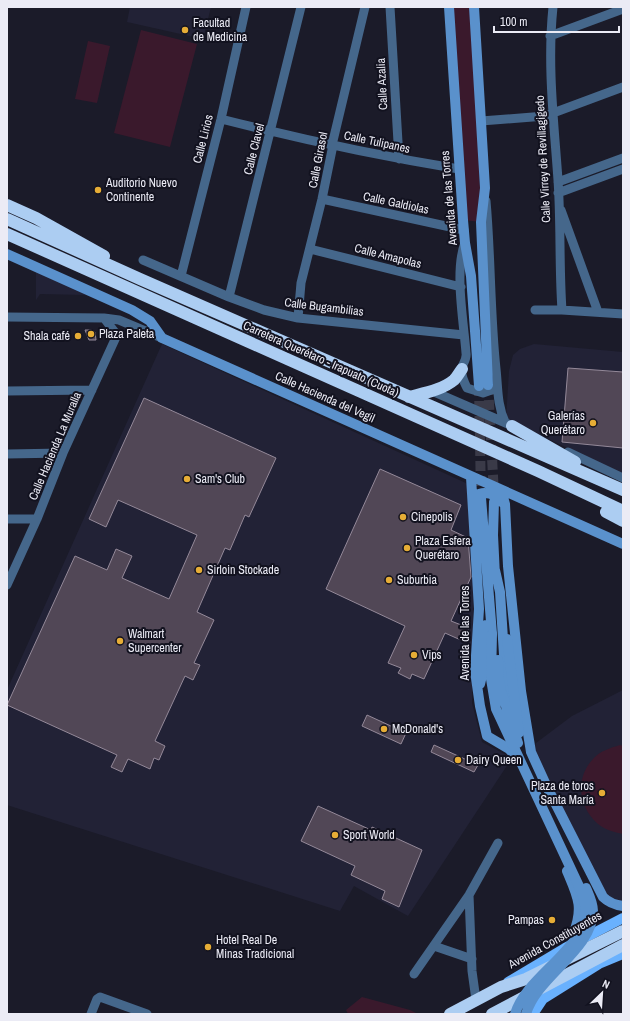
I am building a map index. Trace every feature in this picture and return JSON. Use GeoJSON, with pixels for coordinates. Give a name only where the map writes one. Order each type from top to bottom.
{"type":"FeatureCollection","features":[{"type":"Feature","properties":{"kind":"highway"},"geometry":{"type":"LineString","coordinates":[[7,205],[36,218],[87,245],[140,279]]}},
{"type":"Feature","properties":{"kind":"highway","name":"Carretera Querétaro - Irapuato (Cuota)"},"geometry":{"type":"LineString","coordinates":[[7,220],[409,397],[623,489]]}},
{"type":"Feature","properties":{"kind":"highway","name":"Carretera Querétaro - Irapuato (Cuota)"},"geometry":{"type":"LineString","coordinates":[[7,234],[538,471],[623,511]]}},
{"type":"Feature","properties":{"kind":"highway"},"geometry":{"type":"LineString","coordinates":[[409,397],[432,391],[454,380],[462,369]]}},
{"type":"Feature","properties":{"kind":"highway"},"geometry":{"type":"LineString","coordinates":[[509,424],[623,489]]}},
{"type":"Feature","properties":{"kind":"highway"},"geometry":{"type":"LineString","coordinates":[[538,471],[623,521]]}},
{"type":"Feature","properties":{"kind":"highway"},"geometry":{"type":"LineString","coordinates":[[450,1014],[501,987],[526,978],[623,931]]}},
{"type":"Feature","properties":{"kind":"highway"},"geometry":{"type":"LineString","coordinates":[[492,1014],[623,946]]}},
{"type":"Feature","properties":{"kind":"main road","name":"Avenida de las Torres"},"geometry":{"type":"LineString","coordinates":[[449,7],[465,243],[488,386]]}},
{"type":"Feature","properties":{"kind":"main road","name":"Avenida de las Torres"},"geometry":{"type":"LineString","coordinates":[[474,7],[485,188],[482,222],[488,386]]}},
{"type":"Feature","properties":{"kind":"main road"},"geometry":{"type":"LineString","coordinates":[[7,254],[132,310],[150,321],[162,338]]}},
{"type":"Feature","properties":{"kind":"main road","name":"Calle Hacienda del Vegil"},"geometry":{"type":"LineString","coordinates":[[162,338],[623,544]]}},
{"type":"Feature","properties":{"kind":"main road","name":"Avenida de las Torres"},"geometry":{"type":"LineString","coordinates":[[471,477],[477,498],[494,634]]}},
{"type":"Feature","properties":{"kind":"main road"},"geometry":{"type":"LineString","coordinates":[[501,490],[505,504],[508,566],[524,711],[531,752],[547,787],[603,896],[607,901],[623,906]]}},
{"type":"Feature","properties":{"kind":"main road"},"geometry":{"type":"LineString","coordinates":[[477,498],[483,492],[492,494],[505,504]]}},
{"type":"Feature","properties":{"kind":"main road","name":"Avenida de las Torres"},"geometry":{"type":"LineString","coordinates":[[477,498],[479,609],[475,671],[479,690],[480,706],[487,736],[509,749],[520,758],[579,898],[580,906],[578,923],[574,935],[565,948]]}},
{"type":"Feature","properties":{"kind":"main road"},"geometry":{"type":"LineString","coordinates":[[494,502],[494,634],[491,679],[496,709],[578,884],[585,904],[584,920],[575,939],[532,986],[520,1002],[515,1014]]}},
{"type":"Feature","properties":{"kind":"main road"},"geometry":{"type":"LineString","coordinates":[[508,566],[507,639],[520,758]]}},
{"type":"Feature","properties":{"kind":"main road"},"geometry":{"type":"LineString","coordinates":[[495,570],[500,592],[506,686],[512,703],[524,711]]}},
{"type":"Feature","properties":{"kind":"main road"},"geometry":{"type":"LineString","coordinates":[[479,690],[484,667],[488,589]]}},
{"type":"Feature","properties":{"kind":"main road"},"geometry":{"type":"LineString","coordinates":[[494,634],[501,691],[520,758],[586,888],[592,902],[593,911],[591,924],[586,935],[532,998],[526,1014]]}},
{"type":"Feature","properties":{"kind":"main road"},"geometry":{"type":"LineString","coordinates":[[520,758],[520,746],[527,729]]}},
{"type":"Feature","properties":{"kind":"main road","name":"Avenida Constituyentes"},"geometry":{"type":"LineString","coordinates":[[501,987],[565,948],[623,918]]}},
{"type":"Feature","properties":{"kind":"main road"},"geometry":{"type":"LineString","coordinates":[[564,977],[623,954]]}},
{"type":"Feature","properties":{"kind":"main road"},"geometry":{"type":"LineString","coordinates":[[533,1014],[543,999],[599,964]]}},
{"type":"Feature","properties":{"kind":"street","name":"Calle Lirios"},"geometry":{"type":"LineString","coordinates":[[180,276],[221,119],[246,7]]}},
{"type":"Feature","properties":{"kind":"street","name":"Calle Clavel"},"geometry":{"type":"LineString","coordinates":[[229,297],[301,7]]}},
{"type":"Feature","properties":{"kind":"street","name":"Calle Girasol"},"geometry":{"type":"LineString","coordinates":[[298,318],[301,283],[322,199],[332,145],[365,7]]}},
{"type":"Feature","properties":{"kind":"street","name":"Calle Azalia"},"geometry":{"type":"LineString","coordinates":[[390,7],[399,159]]}},
{"type":"Feature","properties":{"kind":"street","name":"Calle Virrey de Revillagigedo"},"geometry":{"type":"LineString","coordinates":[[552,7],[550,36],[552,115],[558,182],[562,310]]}},
{"type":"Feature","properties":{"kind":"street"},"geometry":{"type":"LineString","coordinates":[[550,36],[623,9]]}},
{"type":"Feature","properties":{"kind":"street"},"geometry":{"type":"LineString","coordinates":[[482,121],[552,115],[623,87]]}},
{"type":"Feature","properties":{"kind":"street","name":"Calle Tulipanes"},"geometry":{"type":"LineString","coordinates":[[221,119],[332,145],[399,159],[459,169]]}},
{"type":"Feature","properties":{"kind":"street"},"geometry":{"type":"LineString","coordinates":[[558,182],[622,161]]}},
{"type":"Feature","properties":{"kind":"street"},"geometry":{"type":"LineString","coordinates":[[558,193],[623,169]]}},
{"type":"Feature","properties":{"kind":"street","name":"Calle Galdiolas"},"geometry":{"type":"LineString","coordinates":[[322,199],[464,230]]}},
{"type":"Feature","properties":{"kind":"street"},"geometry":{"type":"LineString","coordinates":[[558,203],[598,312]]}},
{"type":"Feature","properties":{"kind":"street"},"geometry":{"type":"LineString","coordinates":[[465,243],[461,261],[461,287],[466,357],[462,369],[463,380],[467,388],[483,393],[488,386]]}},
{"type":"Feature","properties":{"kind":"street","name":"Calle Amapolas"},"geometry":{"type":"LineString","coordinates":[[310,249],[461,287]]}},
{"type":"Feature","properties":{"kind":"street","name":"Calle Bugambilias"},"geometry":{"type":"LineString","coordinates":[[143,260],[229,297],[264,310],[298,318],[464,335]]}},
{"type":"Feature","properties":{"kind":"street"},"geometry":{"type":"LineString","coordinates":[[535,310],[562,310],[623,314]]}},
{"type":"Feature","properties":{"kind":"street","name":"Calle Hacienda del Vegil"},"geometry":{"type":"LineString","coordinates":[[7,317],[104,318],[119,320],[162,338]]}},
{"type":"Feature","properties":{"kind":"street","name":"Calle Hacienda La Muralla"},"geometry":{"type":"LineString","coordinates":[[7,585],[37,519],[63,453],[117,335],[104,318]]}},
{"type":"Feature","properties":{"kind":"street","name":"Avenida de las Torres"},"geometry":{"type":"LineString","coordinates":[[488,386],[499,402],[502,414],[509,424]]}},
{"type":"Feature","properties":{"kind":"street"},"geometry":{"type":"LineString","coordinates":[[7,391],[92,390]]}},
{"type":"Feature","properties":{"kind":"street"},"geometry":{"type":"LineString","coordinates":[[432,391],[509,424],[623,478]]}},
{"type":"Feature","properties":{"kind":"street"},"geometry":{"type":"LineString","coordinates":[[7,454],[63,453]]}},
{"type":"Feature","properties":{"kind":"street"},"geometry":{"type":"LineString","coordinates":[[7,519],[37,519]]}},
{"type":"Feature","properties":{"kind":"street"},"geometry":{"type":"LineString","coordinates":[[414,974],[469,895],[498,844]]}},
{"type":"Feature","properties":{"kind":"street"},"geometry":{"type":"LineString","coordinates":[[469,895],[472,959],[476,1000]]}},
{"type":"Feature","properties":{"kind":"street"},"geometry":{"type":"LineString","coordinates":[[434,946],[472,959]]}},
{"type":"Feature","properties":{"kind":"street"},"geometry":{"type":"LineString","coordinates":[[91,1014],[98,997],[102,997],[147,1014]]}},
{"type":"Feature","properties":{"kind":"shaded area","name":"Facultad de Medicina"},"geometry":{"type":"Polygon","coordinates":[[[130,7],[211,7],[203,39],[127,22],[130,7]]]}},
{"type":"Feature","properties":{"kind":"shaded area"},"geometry":{"type":"Polygon","coordinates":[[[449,7],[474,7],[481,222],[463,220],[449,7]]]}},
{"type":"Feature","properties":{"kind":"shaded area"},"geometry":{"type":"Polygon","coordinates":[[[141,30],[197,44],[170,147],[114,133],[141,30]]]}},
{"type":"Feature","properties":{"kind":"shaded area"},"geometry":{"type":"Polygon","coordinates":[[[88,41],[110,46],[97,103],[75,99],[88,41]]]}},
{"type":"Feature","properties":{"kind":"shaded area"},"geometry":{"type":"Polygon","coordinates":[[[36,264],[86,295],[40,294],[36,300],[36,264]]]}},
{"type":"Feature","properties":{"kind":"shaded area"},"geometry":{"type":"Polygon","coordinates":[[[162,344],[468,484],[474,577],[472,703],[482,742],[512,758],[408,916],[354,886],[340,911],[7,805],[7,690],[162,344]]]}},
{"type":"Feature","properties":{"kind":"shaded area"},"geometry":{"type":"Polygon","coordinates":[[[534,344],[623,352],[623,474],[506,419],[509,371],[513,355],[520,349],[534,344]]]}},
{"type":"Feature","properties":{"kind":"shaded area"},"geometry":{"type":"Polygon","coordinates":[[[623,690],[623,906],[607,901],[532,751],[536,743],[572,716],[623,690]]]}},
{"type":"Feature","properties":{"kind":"shaded area","name":"Plaza de toros Santa María"},"geometry":{"type":"Polygon","coordinates":[[[620,745],[623,746],[623,834],[613,832],[601,826],[591,817],[586,809],[581,792],[583,775],[593,759],[602,752],[620,745]]]}},
{"type":"Feature","properties":{"kind":"shaded area"},"geometry":{"type":"Polygon","coordinates":[[[362,997],[410,1010],[418,1014],[348,1014],[346,1010],[362,997]]]}},
{"type":"Feature","properties":{"kind":"building","name":"Plaza Paleta"},"geometry":{"type":"Polygon","coordinates":[[[85,330],[95,332],[96,340],[89,340],[85,330]]]}},
{"type":"Feature","properties":{"kind":"building","name":"Galerías Querétaro"},"geometry":{"type":"Polygon","coordinates":[[[568,368],[623,372],[623,448],[562,442],[568,368]]]}},
{"type":"Feature","properties":{"kind":"building"},"geometry":{"type":"Polygon","coordinates":[[[144,398],[276,458],[249,517],[245,515],[230,550],[225,548],[197,612],[214,620],[194,663],[200,665],[193,680],[185,676],[155,741],[165,746],[159,760],[154,758],[150,769],[128,759],[122,772],[111,767],[117,755],[7,705],[75,556],[107,570],[116,549],[132,556],[122,578],[169,599],[197,535],[118,500],[106,527],[89,519],[144,398]]]}},
{"type":"Feature","properties":{"kind":"building","name":"Plaza Esfera Querétaro"},"geometry":{"type":"Polygon","coordinates":[[[380,469],[461,505],[451,530],[468,538],[471,577],[451,621],[469,628],[463,641],[445,633],[424,679],[412,674],[410,679],[398,673],[401,668],[388,663],[405,626],[326,589],[380,469]]]}},
{"type":"Feature","properties":{"kind":"building","name":"McDonald's"},"geometry":{"type":"Polygon","coordinates":[[[367,715],[406,733],[401,744],[362,726],[367,715]]]}},
{"type":"Feature","properties":{"kind":"building","name":"Dairy Queen"},"geometry":{"type":"Polygon","coordinates":[[[434,745],[478,765],[474,772],[431,752],[434,745]]]}},
{"type":"Feature","properties":{"kind":"building"},"geometry":{"type":"Polygon","coordinates":[[[318,806],[371,830],[372,827],[422,850],[399,907],[382,899],[385,891],[351,875],[355,866],[301,841],[318,806]]]}},
{"type":"Feature","properties":{"kind":"tunnel"},"geometry":{"type":"LineString","coordinates":[[488,385],[494,494]]}},
{"type":"Feature","properties":{"kind":"tunnel"},"geometry":{"type":"LineString","coordinates":[[479,386],[481,498]]}},
{"type":"Feature","properties":{"kind":"place","name":"Facultad de Medicina"},"geometry":{"type":"Point","coordinates":[185,30]}},
{"type":"Feature","properties":{"kind":"place","name":"Auditorio Nuevo Continente"},"geometry":{"type":"Point","coordinates":[98,190]}},
{"type":"Feature","properties":{"kind":"place","name":"Plaza Paleta"},"geometry":{"type":"Point","coordinates":[91,334]}},
{"type":"Feature","properties":{"kind":"place","name":"Shala café"},"geometry":{"type":"Point","coordinates":[78,336]}},
{"type":"Feature","properties":{"kind":"place","name":"Galerías Querétaro"},"geometry":{"type":"Point","coordinates":[593,423]}},
{"type":"Feature","properties":{"kind":"place","name":"Sam's Club"},"geometry":{"type":"Point","coordinates":[187,479]}},
{"type":"Feature","properties":{"kind":"place","name":"Cinepolis"},"geometry":{"type":"Point","coordinates":[403,517]}},
{"type":"Feature","properties":{"kind":"place","name":"Plaza Esfera Querétaro"},"geometry":{"type":"Point","coordinates":[407,548]}},
{"type":"Feature","properties":{"kind":"place","name":"Sirloin Stockade"},"geometry":{"type":"Point","coordinates":[199,570]}},
{"type":"Feature","properties":{"kind":"place","name":"Suburbia"},"geometry":{"type":"Point","coordinates":[389,580]}},
{"type":"Feature","properties":{"kind":"place","name":"Walmart Supercenter"},"geometry":{"type":"Point","coordinates":[120,641]}},
{"type":"Feature","properties":{"kind":"place","name":"Vips"},"geometry":{"type":"Point","coordinates":[414,655]}},
{"type":"Feature","properties":{"kind":"place","name":"McDonald's"},"geometry":{"type":"Point","coordinates":[384,729]}},
{"type":"Feature","properties":{"kind":"place","name":"Dairy Queen"},"geometry":{"type":"Point","coordinates":[458,760]}},
{"type":"Feature","properties":{"kind":"place","name":"Plaza de toros Santa María"},"geometry":{"type":"Point","coordinates":[602,793]}},
{"type":"Feature","properties":{"kind":"place","name":"Sport World"},"geometry":{"type":"Point","coordinates":[335,835]}},
{"type":"Feature","properties":{"kind":"place","name":"Pampas"},"geometry":{"type":"Point","coordinates":[552,920]}},
{"type":"Feature","properties":{"kind":"place","name":"Hotel Real De Minas Tradicional"},"geometry":{"type":"Point","coordinates":[208,947]}}]}
